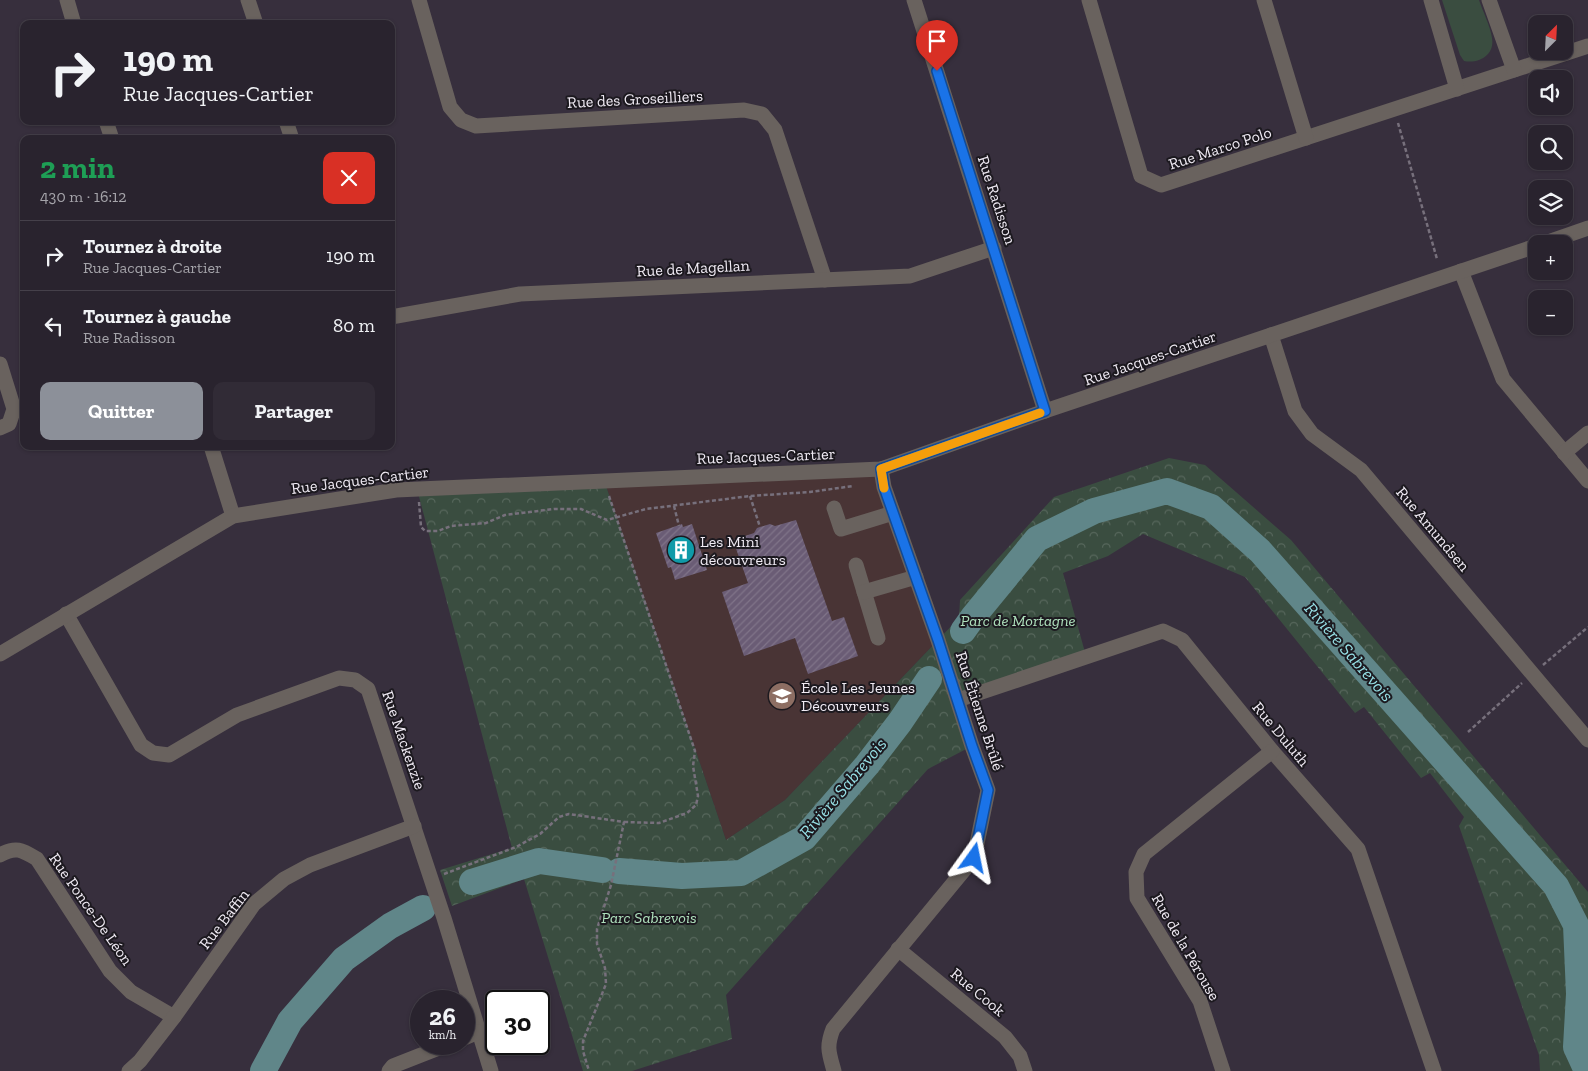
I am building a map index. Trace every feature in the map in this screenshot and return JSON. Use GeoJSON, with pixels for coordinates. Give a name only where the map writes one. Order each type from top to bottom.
{"type":"FeatureCollection","features":[{"type":"Feature","properties":{"kind":"street"},"geometry":{"type":"LineString","coordinates":[[67,0],[73,20]]}},
{"type":"Feature","properties":{"kind":"street"},"geometry":{"type":"LineString","coordinates":[[248,0],[255,20]]}},
{"type":"Feature","properties":{"kind":"street","name":"Rue des Groseilliers"},"geometry":{"type":"LineString","coordinates":[[419,0],[450,107],[461,120],[476,126],[744,110],[762,114],[775,130],[825,280]]}},
{"type":"Feature","properties":{"kind":"street","name":"Rue Radisson"},"geometry":{"type":"LineString","coordinates":[[914,0],[1045,411]]}},
{"type":"Feature","properties":{"kind":"street","name":"Rue Marco Polo"},"geometry":{"type":"LineString","coordinates":[[1089,0],[1141,176],[1161,185],[1588,46]]}},
{"type":"Feature","properties":{"kind":"street"},"geometry":{"type":"LineString","coordinates":[[1264,0],[1306,138]]}},
{"type":"Feature","properties":{"kind":"street"},"geometry":{"type":"LineString","coordinates":[[1431,0],[1457,89]]}},
{"type":"Feature","properties":{"kind":"street"},"geometry":{"type":"LineString","coordinates":[[1489,0],[1514,70]]}},
{"type":"Feature","properties":{"kind":"street"},"geometry":{"type":"LineString","coordinates":[[1568,235],[1588,228]]}},
{"type":"Feature","properties":{"kind":"street","name":"Rue de Magellan"},"geometry":{"type":"LineString","coordinates":[[395,316],[520,294],[910,276],[994,248]]}},
{"type":"Feature","properties":{"kind":"street","name":"Rue Jacques-Cartier"},"geometry":{"type":"LineString","coordinates":[[0,654],[233,516],[417,488],[881,469],[1045,411],[1528,249]]}},
{"type":"Feature","properties":{"kind":"street"},"geometry":{"type":"LineString","coordinates":[[1462,271],[1503,379],[1588,481]]}},
{"type":"Feature","properties":{"kind":"street","name":"Rue Amundsen"},"geometry":{"type":"LineString","coordinates":[[1271,335],[1295,411],[1312,434],[1361,470],[1588,740]]}},
{"type":"Feature","properties":{"kind":"street"},"geometry":{"type":"LineString","coordinates":[[0,364],[14,409],[9,424],[0,428]]}},
{"type":"Feature","properties":{"kind":"street"},"geometry":{"type":"LineString","coordinates":[[1564,452],[1588,433]]}},
{"type":"Feature","properties":{"kind":"street"},"geometry":{"type":"LineString","coordinates":[[212,450],[233,516]]}},
{"type":"Feature","properties":{"kind":"street","name":"Rue Étienne Brûlé"},"geometry":{"type":"LineString","coordinates":[[834,1071],[829,1055],[828,1041],[833,1029],[974,858],[988,790],[884,487],[881,469]]}},
{"type":"Feature","properties":{"kind":"street"},"geometry":{"type":"LineString","coordinates":[[834,508],[841,529],[893,513]]}},
{"type":"Feature","properties":{"kind":"street"},"geometry":{"type":"LineString","coordinates":[[856,566],[878,638]]}},
{"type":"Feature","properties":{"kind":"street"},"geometry":{"type":"LineString","coordinates":[[864,592],[916,577]]}},
{"type":"Feature","properties":{"kind":"street","name":"Rue Mackenzie"},"geometry":{"type":"LineString","coordinates":[[66,614],[141,745],[153,753],[169,755],[237,716],[339,678],[355,680],[368,689],[414,826],[491,1071]]}},
{"type":"Feature","properties":{"kind":"street","name":"Rue Duluth"},"geometry":{"type":"LineString","coordinates":[[958,700],[1163,631],[1182,640],[1272,751],[1358,849],[1434,1071]]}},
{"type":"Feature","properties":{"kind":"street","name":"Rue de la Pérouse"},"geometry":{"type":"LineString","coordinates":[[1223,1071],[1200,1001],[1137,898],[1136,872],[1144,854],[1272,751]]}},
{"type":"Feature","properties":{"kind":"street","name":"Rue Baffin"},"geometry":{"type":"LineString","coordinates":[[129,1071],[140,1061],[174,1017],[254,904],[277,885],[310,864],[414,826]]}},
{"type":"Feature","properties":{"kind":"street","name":"Rue Ponce-De Léon"},"geometry":{"type":"LineString","coordinates":[[0,855],[10,850],[24,851],[36,859],[110,971],[131,992],[174,1017]]}},
{"type":"Feature","properties":{"kind":"street","name":"Rue Cook"},"geometry":{"type":"LineString","coordinates":[[898,949],[1005,1037],[1020,1056],[1024,1071]]}},
{"type":"Feature","properties":{"kind":"street"},"geometry":{"type":"LineString","coordinates":[[389,1071],[393,1066],[421,1055]]}},
{"type":"Feature","properties":{"kind":"path"},"geometry":{"type":"LineString","coordinates":[[1394,110],[1437,259]]}},
{"type":"Feature","properties":{"kind":"path"},"geometry":{"type":"LineString","coordinates":[[417,488],[421,527],[426,531],[438,531],[451,526],[486,523],[505,515],[554,509],[580,509],[607,520],[646,510],[674,506],[860,485],[863,482],[862,470]]}},
{"type":"Feature","properties":{"kind":"path"},"geometry":{"type":"LineString","coordinates":[[431,879],[516,847],[540,834],[559,817],[569,814],[624,822],[659,823],[687,814],[696,805],[698,796],[693,766],[695,751],[604,480]]}},
{"type":"Feature","properties":{"kind":"path"},"geometry":{"type":"LineString","coordinates":[[750,496],[760,527]]}},
{"type":"Feature","properties":{"kind":"path"},"geometry":{"type":"LineString","coordinates":[[674,506],[678,526]]}},
{"type":"Feature","properties":{"kind":"path"},"geometry":{"type":"LineString","coordinates":[[1468,732],[1532,673],[1588,627]]}},
{"type":"Feature","properties":{"kind":"path"},"geometry":{"type":"LineString","coordinates":[[589,1071],[583,1051],[583,1041],[606,984],[605,968],[597,944],[597,929],[611,885],[624,822]]}},
{"type":"Feature","properties":{"kind":"shaded area","name":"École Les Jeunes Découvreurs"},"geometry":{"type":"Polygon","coordinates":[[[881,469],[938,640],[785,800],[726,840],[604,480],[881,469]]]}},
{"type":"Feature","properties":{"kind":"green space"},"geometry":{"type":"Polygon","coordinates":[[[1442,0],[1479,0],[1492,38],[1491,49],[1485,57],[1470,62],[1464,61],[1460,55],[1442,0]]]}},
{"type":"Feature","properties":{"kind":"green space","name":"Parc Sabrevois"},"geometry":{"type":"Polygon","coordinates":[[[1169,458],[1205,465],[1291,540],[1588,892],[1588,1071],[1540,1071],[1539,1055],[1459,826],[1464,817],[1430,773],[1421,778],[1364,707],[1355,713],[1245,577],[1143,534],[1108,556],[1063,573],[1086,656],[958,700],[972,746],[928,769],[726,995],[732,1039],[632,1071],[583,1071],[524,879],[452,906],[440,870],[512,848],[417,489],[604,480],[726,840],[785,800],[959,618],[960,600],[1054,497],[1169,458]]]}},
{"type":"Feature","properties":{"kind":"building"},"geometry":{"type":"Polygon","coordinates":[[[796,520],[832,621],[844,617],[858,656],[808,674],[795,638],[744,656],[722,592],[748,583],[733,540],[754,533],[757,528],[770,524],[775,526],[796,520]]]}},
{"type":"Feature","properties":{"kind":"building","name":"Les Mini découvreurs"},"geometry":{"type":"Polygon","coordinates":[[[682,524],[683,527],[692,524],[707,570],[675,580],[671,567],[668,568],[656,533],[682,524]]]}},
{"type":"Feature","properties":{"kind":"waterway","name":"Rivière Sabrevois"},"geometry":{"type":"LineString","coordinates":[[963,631],[1037,539],[1094,511],[1167,491],[1211,507],[1260,551],[1556,886],[1576,925],[1579,994],[1576,1047],[1587,1071]]}},
{"type":"Feature","properties":{"kind":"waterway","name":"Rivière Sabrevois"},"geometry":{"type":"LineString","coordinates":[[619,871],[682,876],[741,873],[804,838],[867,765],[900,722],[929,679]]}},
{"type":"Feature","properties":{"kind":"waterway","name":"Rivière Sabrevois"},"geometry":{"type":"LineString","coordinates":[[472,882],[539,861],[602,870]]}},
{"type":"Feature","properties":{"kind":"waterway","name":"Rivière Sabrevois"},"geometry":{"type":"LineString","coordinates":[[263,1071],[290,1021],[344,959],[390,926],[423,908]]}},
{"type":"Feature","properties":{"kind":"slow traffic"},"geometry":{"type":"LineString","coordinates":[[884,488],[881,469],[1040,413]]}},
{"type":"Feature","properties":{"kind":"place","name":"Les Mini découvreurs"},"geometry":{"type":"Point","coordinates":[681,550]}},
{"type":"Feature","properties":{"kind":"place","name":"École Les Jeunes Découvreurs"},"geometry":{"type":"Point","coordinates":[782,696]}},
{"type":"Feature","properties":{"kind":"route"},"geometry":{"type":"LineString","coordinates":[[937,71],[1045,411],[881,469],[884,487],[988,790],[974,858]]}},
{"type":"Feature","properties":{"kind":"park label","name":"Parc de Mortagne"},"geometry":{"type":"Point","coordinates":[1018,620]}}]}
